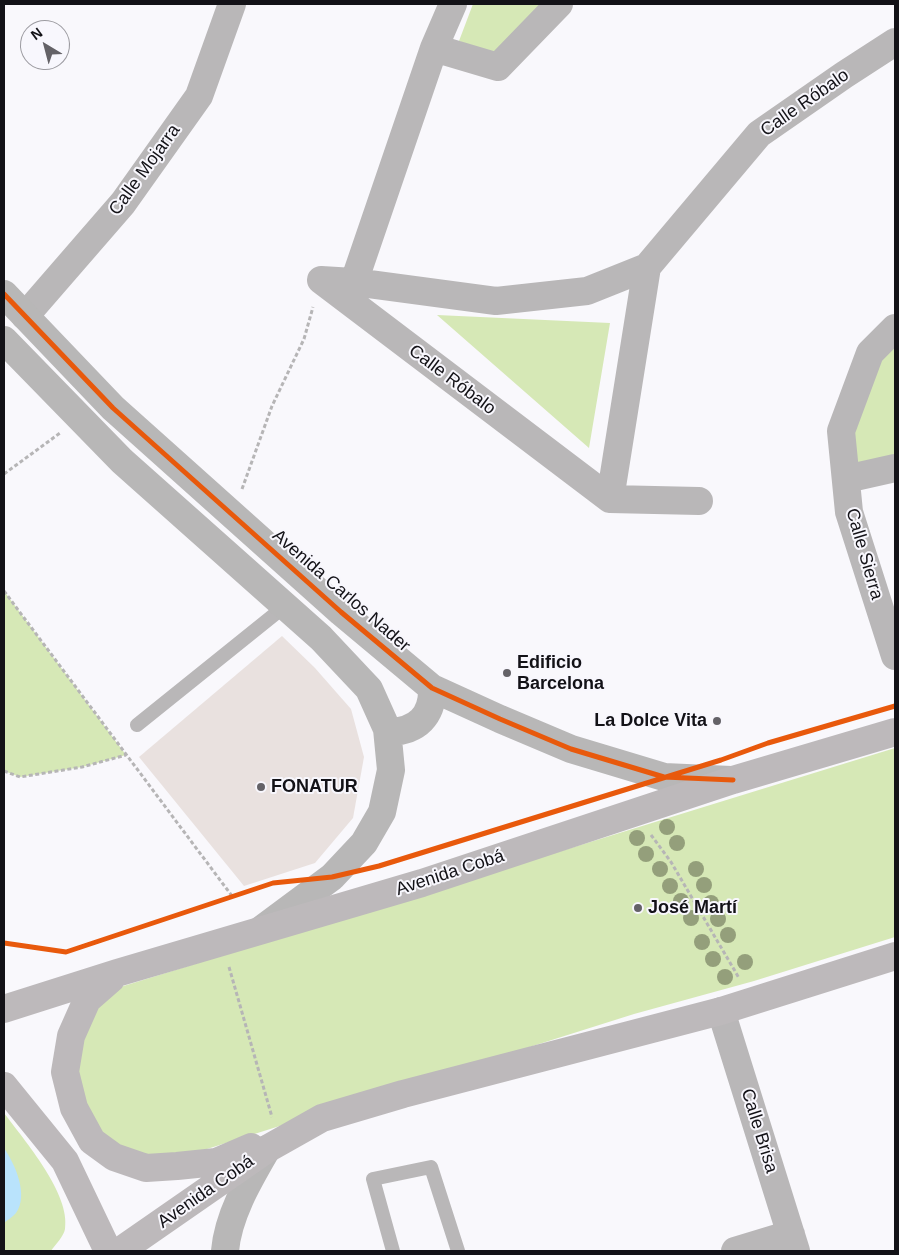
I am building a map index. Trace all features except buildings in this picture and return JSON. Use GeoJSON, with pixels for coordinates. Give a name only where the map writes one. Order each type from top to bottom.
{"type":"FeatureCollection","features":[{"type":"Feature","properties":{"kind":"main road","name":"Avenida Cobá"},"geometry":{"type":"LineString","coordinates":[[4,1009],[422,883],[733,780],[895,732]]}},
{"type":"Feature","properties":{"kind":"main road"},"geometry":{"type":"LineString","coordinates":[[117,974],[87,1000],[71,1036],[65,1072],[74,1108],[92,1142],[114,1157],[146,1168],[216,1162],[272,1143],[322,1118],[403,1094],[721,1011],[895,956]]}},
{"type":"Feature","properties":{"kind":"main road"},"geometry":{"type":"LineString","coordinates":[[4,1086],[64,1161],[108,1251]]}},
{"type":"Feature","properties":{"kind":"main road","name":"Avenida Cobá"},"geometry":{"type":"LineString","coordinates":[[120,1251],[272,1143]]}},
{"type":"Feature","properties":{"kind":"street","name":"Calle Mojarra"},"geometry":{"type":"LineString","coordinates":[[25,316],[123,203],[199,96],[232,4]]}},
{"type":"Feature","properties":{"kind":"street"},"geometry":{"type":"LineString","coordinates":[[354,282],[434,48],[453,4]]}},
{"type":"Feature","properties":{"kind":"street"},"geometry":{"type":"LineString","coordinates":[[434,48],[498,67],[559,4]]}},
{"type":"Feature","properties":{"kind":"street","name":"Calle Róbalo"},"geometry":{"type":"LineString","coordinates":[[321,280],[354,282],[496,301],[587,291],[647,267],[759,134],[895,42]]}},
{"type":"Feature","properties":{"kind":"street"},"geometry":{"type":"LineString","coordinates":[[647,267],[610,499],[699,501]]}},
{"type":"Feature","properties":{"kind":"street","name":"Calle Róbalo"},"geometry":{"type":"LineString","coordinates":[[321,280],[610,499]]}},
{"type":"Feature","properties":{"kind":"street","name":"Avenida Carlos Nader"},"geometry":{"type":"LineString","coordinates":[[4,294],[113,408],[342,612],[432,688],[500,719],[581,752],[664,777],[733,780]]}},
{"type":"Feature","properties":{"kind":"street","name":"Calle Sierra"},"geometry":{"type":"LineString","coordinates":[[894,332],[870,353],[841,431],[850,512],[895,656]]}},
{"type":"Feature","properties":{"kind":"street"},"geometry":{"type":"LineString","coordinates":[[4,340],[122,461],[321,638],[369,689],[387,729],[391,770],[382,812],[364,843],[332,877],[256,933]]}},
{"type":"Feature","properties":{"kind":"street"},"geometry":{"type":"LineString","coordinates":[[846,480],[895,468]]}},
{"type":"Feature","properties":{"kind":"street"},"geometry":{"type":"LineString","coordinates":[[387,729],[390,732],[400,731],[417,724],[430,708],[432,688]]}},
{"type":"Feature","properties":{"kind":"street","name":"Calle Brisa"},"geometry":{"type":"LineString","coordinates":[[721,1011],[794,1242]]}},
{"type":"Feature","properties":{"kind":"street"},"geometry":{"type":"LineString","coordinates":[[225,1251],[226,1235],[251,1177],[272,1143]]}},
{"type":"Feature","properties":{"kind":"street"},"geometry":{"type":"LineString","coordinates":[[735,1251],[794,1242]]}},
{"type":"Feature","properties":{"kind":"lane"},"geometry":{"type":"LineString","coordinates":[[137,726],[285,606]]}},
{"type":"Feature","properties":{"kind":"lane"},"geometry":{"type":"LineString","coordinates":[[393,1251],[373,1179],[431,1167],[458,1251]]}},
{"type":"Feature","properties":{"kind":"path"},"geometry":{"type":"LineString","coordinates":[[233,516],[272,406],[304,339],[321,280]]}},
{"type":"Feature","properties":{"kind":"path"},"geometry":{"type":"LineString","coordinates":[[4,474],[80,418]]}},
{"type":"Feature","properties":{"kind":"path"},"geometry":{"type":"LineString","coordinates":[[4,592],[232,896]]}},
{"type":"Feature","properties":{"kind":"path"},"geometry":{"type":"LineString","coordinates":[[4,771],[20,777],[82,767],[126,755]]}},
{"type":"Feature","properties":{"kind":"path"},"geometry":{"type":"LineString","coordinates":[[639,811],[647,829],[671,862],[737,972],[748,1002]]}},
{"type":"Feature","properties":{"kind":"path"},"geometry":{"type":"LineString","coordinates":[[223,900],[240,894]]}},
{"type":"Feature","properties":{"kind":"path"},"geometry":{"type":"LineString","coordinates":[[222,943],[272,1143]]}},
{"type":"Feature","properties":{"kind":"green space"},"geometry":{"type":"Polygon","coordinates":[[[473,4],[545,4],[499,57],[459,41],[473,4]]]}},
{"type":"Feature","properties":{"kind":"green space"},"geometry":{"type":"Polygon","coordinates":[[[437,315],[610,323],[589,448],[437,315]]]}},
{"type":"Feature","properties":{"kind":"green space"},"geometry":{"type":"Polygon","coordinates":[[[890,340],[895,350],[895,457],[853,464],[846,431],[890,340]]]}},
{"type":"Feature","properties":{"kind":"green space"},"geometry":{"type":"Polygon","coordinates":[[[4,591],[126,755],[82,767],[20,777],[4,771],[4,591]]]}},
{"type":"Feature","properties":{"kind":"green space"},"geometry":{"type":"Polygon","coordinates":[[[895,748],[895,937],[754,981],[634,1014],[188,1155],[152,1156],[121,1146],[100,1131],[78,1094],[76,1046],[92,1014],[117,988],[895,748]]]}},
{"type":"Feature","properties":{"kind":"green space"},"geometry":{"type":"Polygon","coordinates":[[[4,1113],[34,1152],[54,1184],[61,1200],[65,1215],[65,1229],[51,1251],[4,1251],[4,1113]]]}},
{"type":"Feature","properties":{"kind":"water"},"geometry":{"type":"Polygon","coordinates":[[[4,1148],[16,1171],[21,1189],[21,1198],[20,1206],[16,1213],[4,1223],[4,1148]]]}},
{"type":"Feature","properties":{"kind":"cycle path"},"geometry":{"type":"LineString","coordinates":[[4,294],[113,408],[341,612],[432,688],[571,749],[664,777],[733,780]]}},
{"type":"Feature","properties":{"kind":"cycle path"},"geometry":{"type":"LineString","coordinates":[[4,943],[66,952],[273,883],[332,877],[379,866],[721,760],[768,743],[895,706]]}},
{"type":"Feature","properties":{"kind":"place","name":"Edificio Barcelona"},"geometry":{"type":"Point","coordinates":[507,673]}},
{"type":"Feature","properties":{"kind":"place","name":"La Dolce Vita"},"geometry":{"type":"Point","coordinates":[717,721]}},
{"type":"Feature","properties":{"kind":"place","name":"FONATUR"},"geometry":{"type":"Point","coordinates":[261,787]}},
{"type":"Feature","properties":{"kind":"place","name":"José Martí"},"geometry":{"type":"Point","coordinates":[638,908]}}]}
